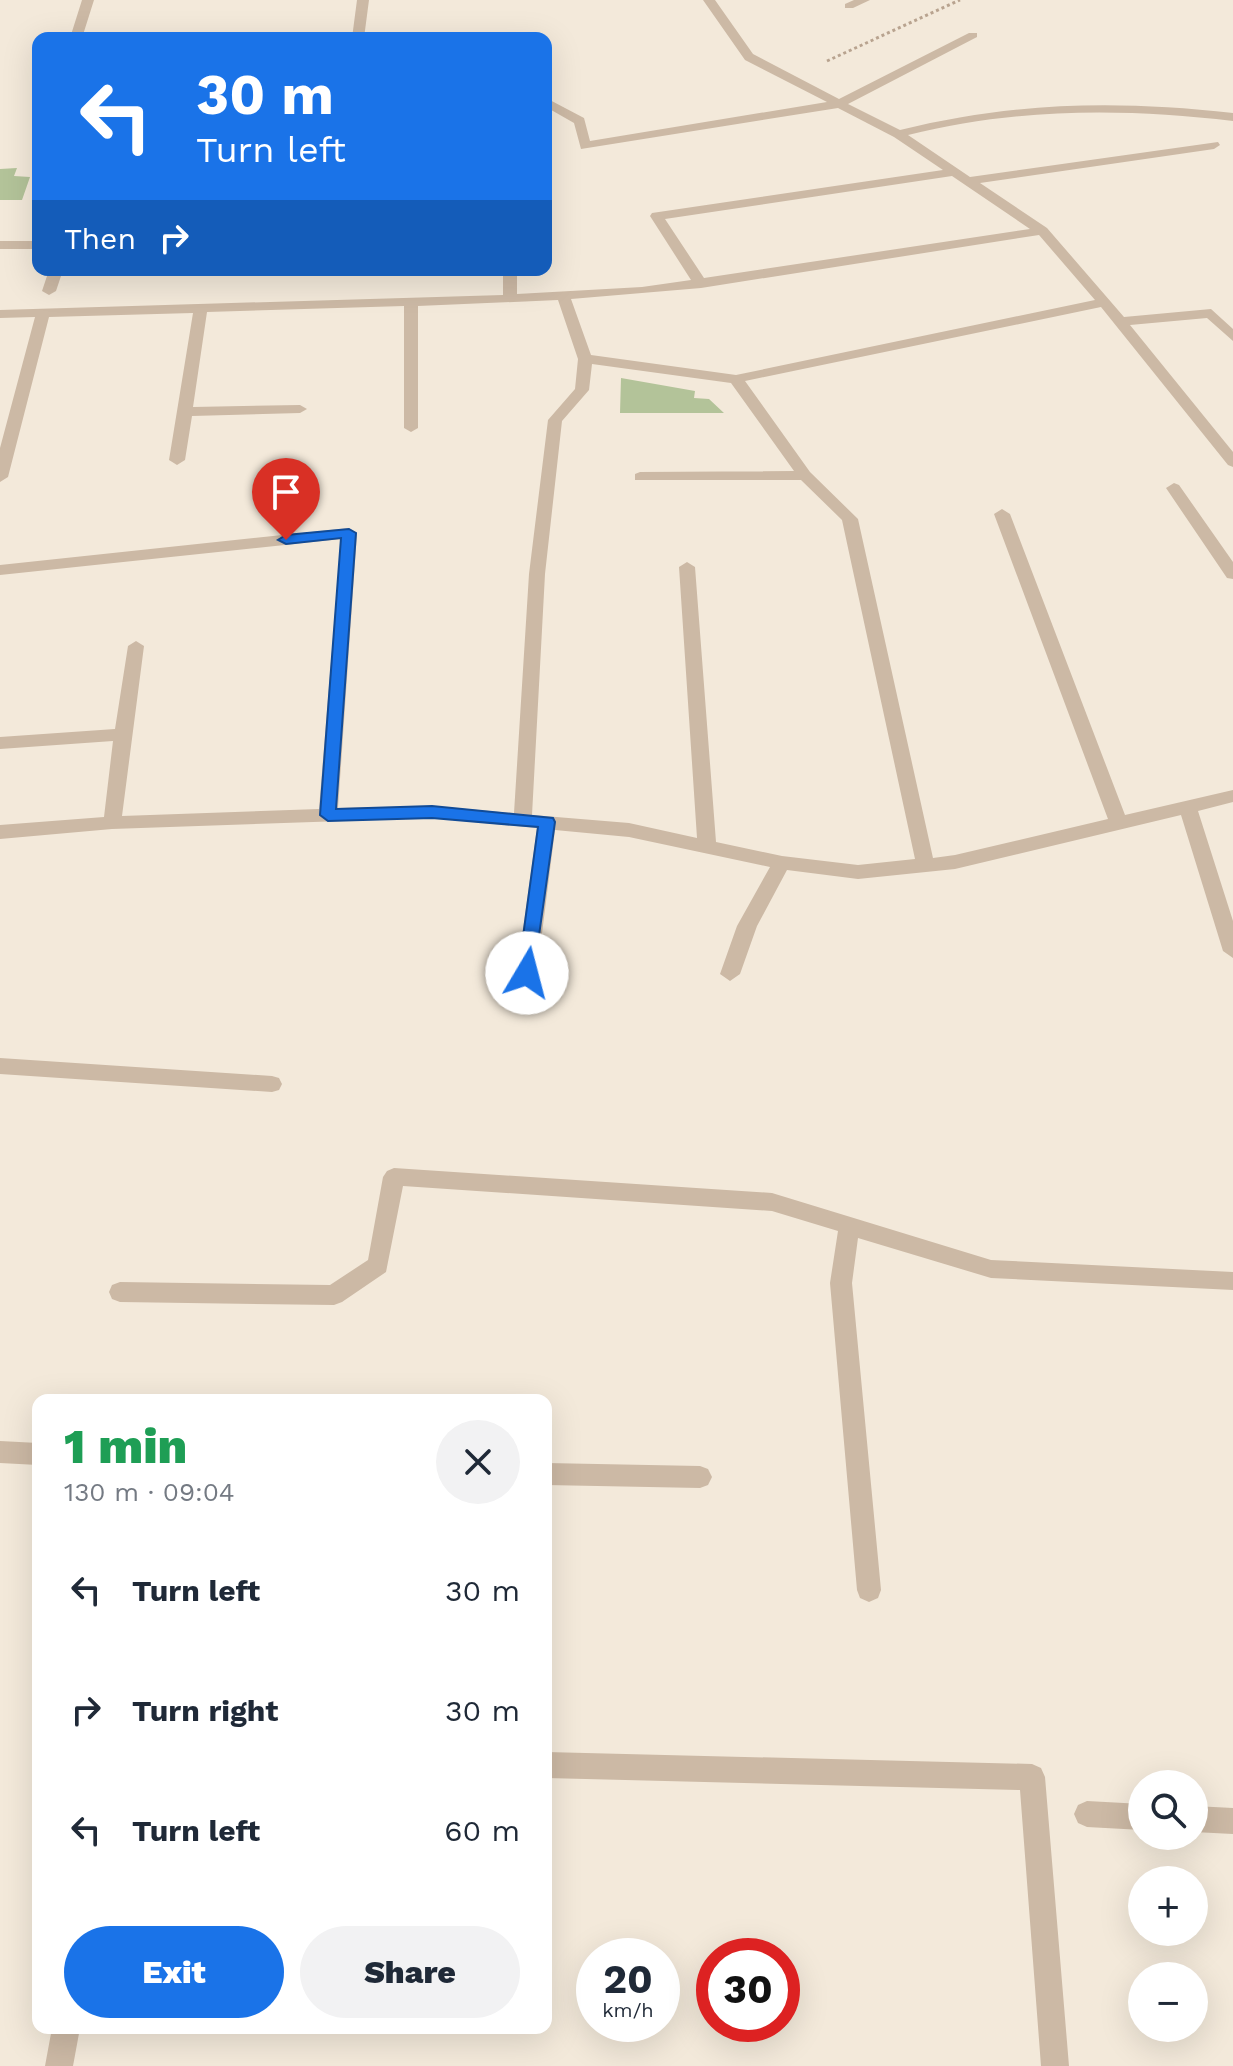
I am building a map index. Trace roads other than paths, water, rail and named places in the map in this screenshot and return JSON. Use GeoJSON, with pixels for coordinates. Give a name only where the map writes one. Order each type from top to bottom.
{"type":"FeatureCollection","features":[{"type":"Feature","properties":{"kind":"street"},"geometry":{"type":"LineString","coordinates":[[78,32],[88,0]]}},
{"type":"Feature","properties":{"kind":"street"},"geometry":{"type":"LineString","coordinates":[[359,32],[363,0]]}},
{"type":"Feature","properties":{"kind":"street"},"geometry":{"type":"LineString","coordinates":[[709,0],[749,57],[898,134],[1042,231],[1233,462]]}},
{"type":"Feature","properties":{"kind":"street"},"geometry":{"type":"LineString","coordinates":[[849,6],[864,0]]}},
{"type":"Feature","properties":{"kind":"street"},"geometry":{"type":"LineString","coordinates":[[552,105],[580,121],[585,146],[838,104],[973,35]]}},
{"type":"Feature","properties":{"kind":"street"},"geometry":{"type":"LineString","coordinates":[[898,134],[974,116],[1081,107],[1180,110],[1233,117]]}},
{"type":"Feature","properties":{"kind":"street"},"geometry":{"type":"LineString","coordinates":[[969,181],[1214,145]]}},
{"type":"Feature","properties":{"kind":"street"},"geometry":{"type":"LineString","coordinates":[[701,284],[657,216],[954,172]]}},
{"type":"Feature","properties":{"kind":"street"},"geometry":{"type":"LineString","coordinates":[[0,314],[563,296],[701,284],[1042,231]]}},
{"type":"Feature","properties":{"kind":"street"},"geometry":{"type":"LineString","coordinates":[[0,245],[32,245]]}},
{"type":"Feature","properties":{"kind":"street"},"geometry":{"type":"LineString","coordinates":[[49,291],[54,276]]}},
{"type":"Feature","properties":{"kind":"street"},"geometry":{"type":"LineString","coordinates":[[510,276],[510,299]]}},
{"type":"Feature","properties":{"kind":"street"},"geometry":{"type":"LineString","coordinates":[[523,819],[537,574],[555,420],[582,390],[585,359],[563,296]]}},
{"type":"Feature","properties":{"kind":"street"},"geometry":{"type":"LineString","coordinates":[[411,302],[411,428]]}},
{"type":"Feature","properties":{"kind":"street"},"geometry":{"type":"LineString","coordinates":[[585,359],[736,379],[1102,303]]}},
{"type":"Feature","properties":{"kind":"street"},"geometry":{"type":"LineString","coordinates":[[177,460],[200,309]]}},
{"type":"Feature","properties":{"kind":"street"},"geometry":{"type":"LineString","coordinates":[[1119,322],[1211,313],[1233,337]]}},
{"type":"Feature","properties":{"kind":"street"},"geometry":{"type":"LineString","coordinates":[[0,477],[43,314]]}},
{"type":"Feature","properties":{"kind":"street"},"geometry":{"type":"LineString","coordinates":[[736,379],[805,475],[850,519],[925,865]]}},
{"type":"Feature","properties":{"kind":"street"},"geometry":{"type":"LineString","coordinates":[[185,412],[300,409]]}},
{"type":"Feature","properties":{"kind":"street"},"geometry":{"type":"LineString","coordinates":[[640,477],[805,475]]}},
{"type":"Feature","properties":{"kind":"street"},"geometry":{"type":"LineString","coordinates":[[1174,488],[1225,548],[1233,574]]}},
{"type":"Feature","properties":{"kind":"street"},"geometry":{"type":"LineString","coordinates":[[1002,514],[1119,824]]}},
{"type":"Feature","properties":{"kind":"street"},"geometry":{"type":"LineString","coordinates":[[0,570],[349,533],[328,815]]}},
{"type":"Feature","properties":{"kind":"street"},"geometry":{"type":"LineString","coordinates":[[687,567],[707,846]]}},
{"type":"Feature","properties":{"kind":"street"},"geometry":{"type":"LineString","coordinates":[[112,823],[136,646]]}},
{"type":"Feature","properties":{"kind":"street"},"geometry":{"type":"LineString","coordinates":[[0,743],[123,734]]}},
{"type":"Feature","properties":{"kind":"street"},"geometry":{"type":"LineString","coordinates":[[0,832],[112,823],[432,812],[629,830],[782,863],[858,872],[955,862],[1233,796]]}},
{"type":"Feature","properties":{"kind":"street"},"geometry":{"type":"LineString","coordinates":[[1188,809],[1233,951]]}},
{"type":"Feature","properties":{"kind":"street"},"geometry":{"type":"LineString","coordinates":[[527,973],[547,822]]}},
{"type":"Feature","properties":{"kind":"street"},"geometry":{"type":"LineString","coordinates":[[730,974],[747,926],[782,863]]}},
{"type":"Feature","properties":{"kind":"street"},"geometry":{"type":"LineString","coordinates":[[0,1066],[272,1084]]}},
{"type":"Feature","properties":{"kind":"street"},"geometry":{"type":"LineString","coordinates":[[120,1292],[334,1295],[378,1265],[394,1177],[772,1202],[991,1269],[1233,1281]]}},
{"type":"Feature","properties":{"kind":"street"},"geometry":{"type":"LineString","coordinates":[[849,1227],[841,1283],[869,1590]]}},
{"type":"Feature","properties":{"kind":"street"},"geometry":{"type":"LineString","coordinates":[[0,1452],[32,1454]]}},
{"type":"Feature","properties":{"kind":"street"},"geometry":{"type":"LineString","coordinates":[[552,1474],[700,1477]]}},
{"type":"Feature","properties":{"kind":"street"},"geometry":{"type":"LineString","coordinates":[[552,1765],[1032,1777],[1055,2066]]}},
{"type":"Feature","properties":{"kind":"street"},"geometry":{"type":"LineString","coordinates":[[1087,1814],[1128,1816]]}},
{"type":"Feature","properties":{"kind":"street"},"geometry":{"type":"LineString","coordinates":[[1208,1820],[1233,1821]]}},
{"type":"Feature","properties":{"kind":"street"},"geometry":{"type":"LineString","coordinates":[[59,2066],[65,2034]]}}]}
